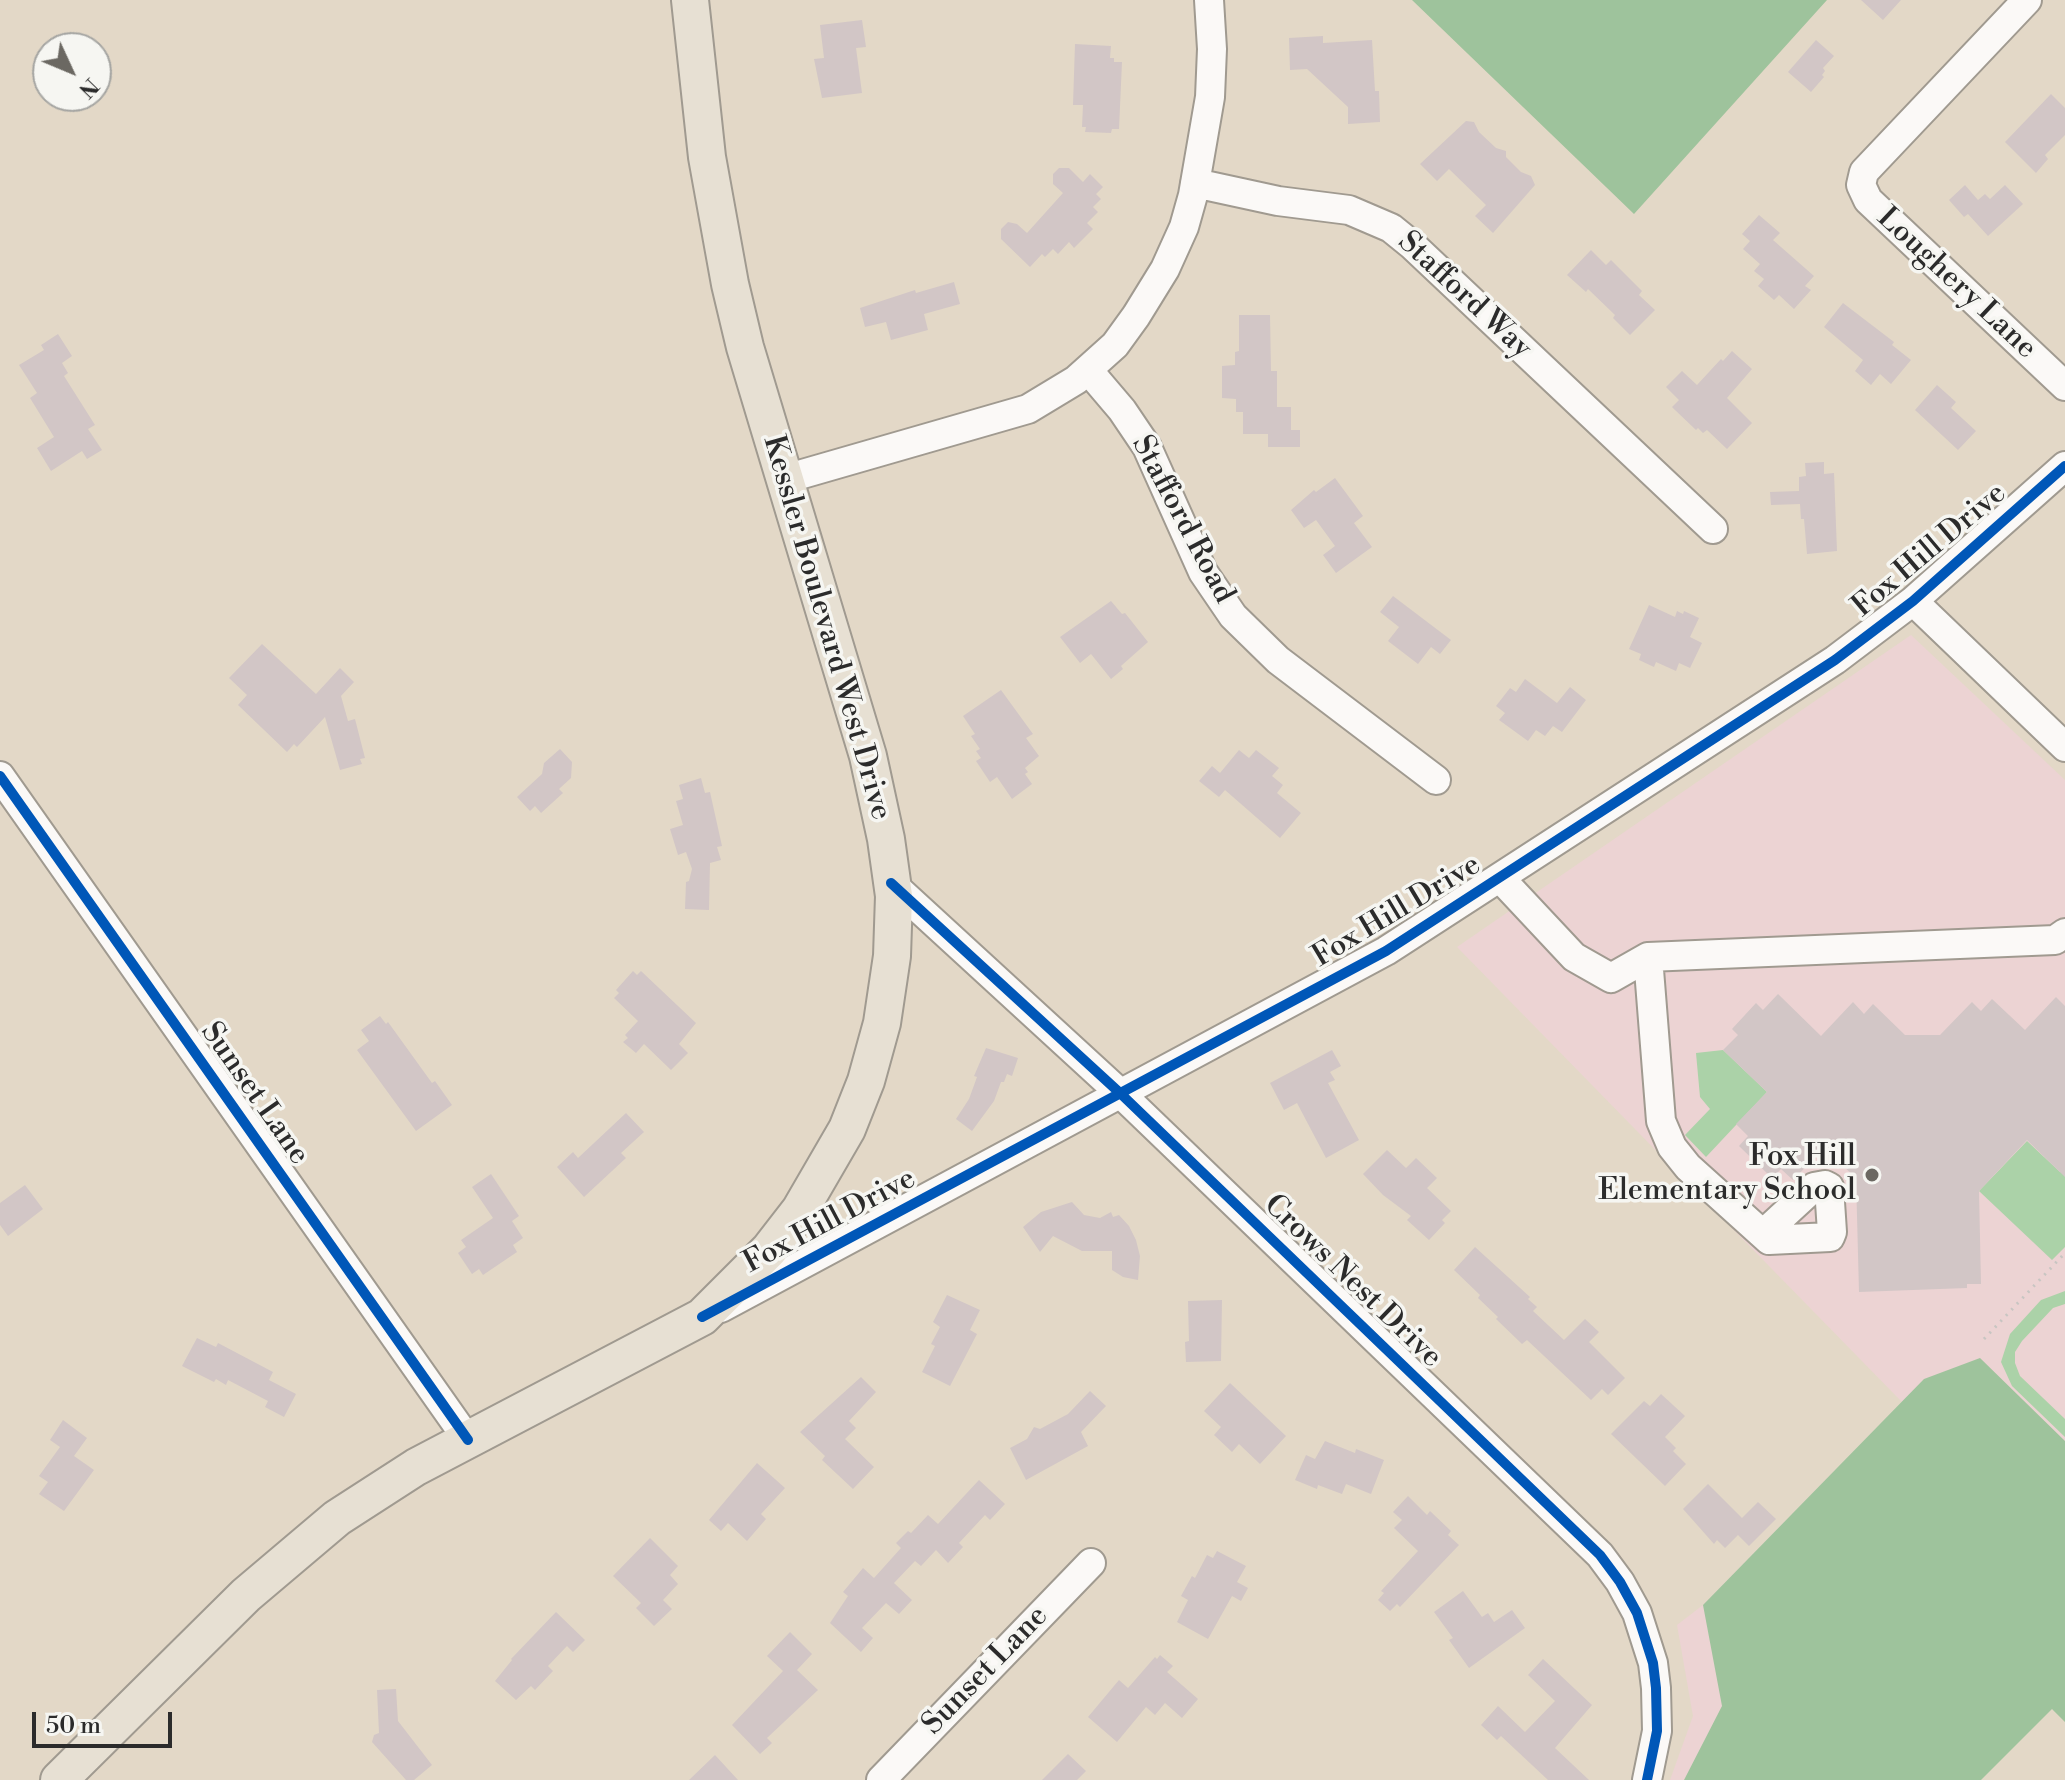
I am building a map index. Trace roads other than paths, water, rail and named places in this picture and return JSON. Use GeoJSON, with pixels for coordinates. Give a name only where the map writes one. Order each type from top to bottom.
{"type":"FeatureCollection","features":[{"type":"Feature","properties":{"kind":"main road","name":"Kessler Boulevard West Drive"},"geometry":{"type":"LineString","coordinates":[[59,1780],[246,1595],[290,1555],[372,1494],[702,1317],[779,1237],[819,1181],[847,1129],[866,1081],[882,1023],[895,914],[883,821],[868,756],[745,347],[707,157],[690,0]]}},
{"type":"Feature","properties":{"kind":"street"},"geometry":{"type":"LineString","coordinates":[[785,479],[1028,409],[1063,390],[1088,370],[1126,331],[1165,269],[1184,227],[1210,97],[1212,49],[1209,0]]}},
{"type":"Feature","properties":{"kind":"street","name":"Loughery Lane"},"geometry":{"type":"LineString","coordinates":[[2027,0],[1864,172],[1861,185],[1868,200],[2065,386]]}},
{"type":"Feature","properties":{"kind":"street","name":"Stafford Way"},"geometry":{"type":"LineString","coordinates":[[1195,183],[1278,201],[1349,210],[1391,228],[1713,529]]}},
{"type":"Feature","properties":{"kind":"street","name":"Stafford Road"},"geometry":{"type":"LineString","coordinates":[[1088,370],[1122,410],[1151,455],[1199,564],[1233,616],[1278,660],[1436,780]]}},
{"type":"Feature","properties":{"kind":"street","name":"Fox Hill Drive"},"geometry":{"type":"LineString","coordinates":[[702,1317],[1386,951],[1835,660],[1913,601],[2065,466]]}},
{"type":"Feature","properties":{"kind":"street"},"geometry":{"type":"LineString","coordinates":[[1913,601],[2065,747]]}},
{"type":"Feature","properties":{"kind":"street","name":"Sunset Lane"},"geometry":{"type":"LineString","coordinates":[[0,776],[468,1440]]}},
{"type":"Feature","properties":{"kind":"street"},"geometry":{"type":"LineString","coordinates":[[1500,878],[1574,957],[1611,978],[1648,957],[2055,940],[2065,933]]}},
{"type":"Feature","properties":{"kind":"street","name":"Crows Nest Drive"},"geometry":{"type":"LineString","coordinates":[[891,883],[1121,1094],[1606,1561],[1637,1613],[1653,1663],[1657,1731],[1647,1780]]}},
{"type":"Feature","properties":{"kind":"street"},"geometry":{"type":"LineString","coordinates":[[1648,957],[1661,1121],[1666,1134],[1688,1167],[1763,1234]]}},
{"type":"Feature","properties":{"kind":"street","name":"Sunset Lane"},"geometry":{"type":"LineString","coordinates":[[881,1780],[1091,1563]]}},
{"type":"Feature","properties":{"kind":"place","name":"Fox Hill Elementary School"},"geometry":{"type":"Point","coordinates":[1872,1175]}}]}
